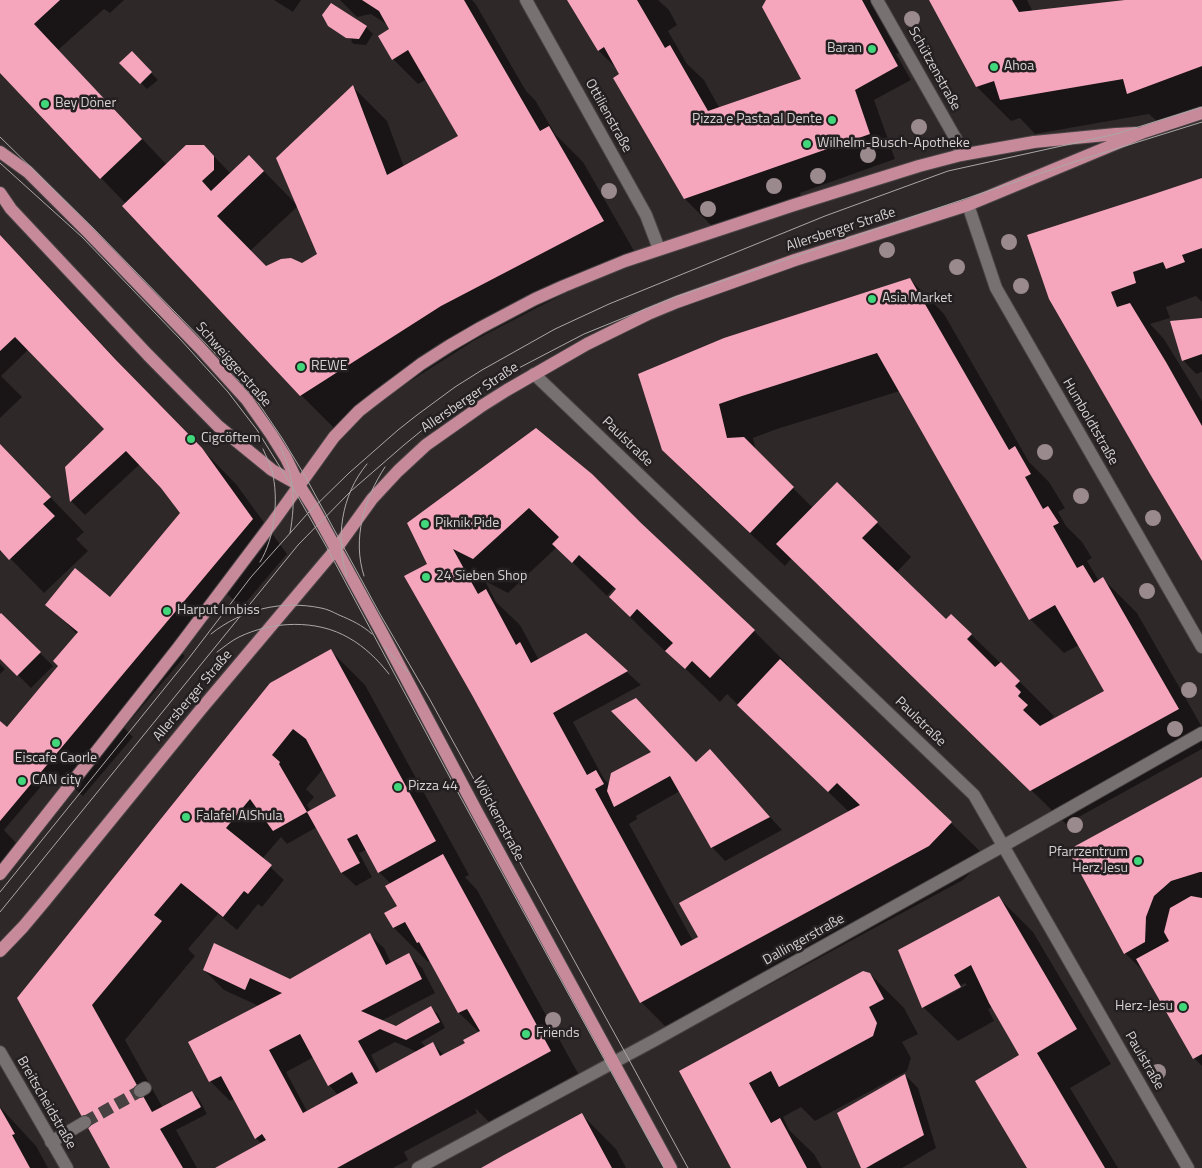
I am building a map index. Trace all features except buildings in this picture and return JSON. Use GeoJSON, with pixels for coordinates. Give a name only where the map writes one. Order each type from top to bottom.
{"type":"FeatureCollection","features":[{"type":"Feature","properties":{"kind":"main road","name":"Allersberger Straße"},"geometry":{"type":"LineString","coordinates":[[0,951],[44,902],[196,715],[336,549],[372,498],[398,470],[426,445],[480,407],[595,340],[677,302],[795,260],[968,205],[1144,132],[1202,114]]}},
{"type":"Feature","properties":{"kind":"main road","name":"Allersberger Straße"},"geometry":{"type":"LineString","coordinates":[[0,874],[178,648],[273,522],[324,449],[347,423],[377,396],[428,359],[473,332],[535,299],[592,274],[659,249],[878,178],[961,154],[1034,142],[1144,132]]}},
{"type":"Feature","properties":{"kind":"main road","name":"Schweiggerstraße"},"geometry":{"type":"LineString","coordinates":[[0,152],[28,172],[88,231],[247,400],[286,458],[299,484]]}},
{"type":"Feature","properties":{"kind":"main road"},"geometry":{"type":"LineString","coordinates":[[0,193],[11,209],[31,231],[218,426],[272,470],[299,484]]}},
{"type":"Feature","properties":{"kind":"main road","name":"Wölckernstraße"},"geometry":{"type":"LineString","coordinates":[[299,484],[671,1168]]}},
{"type":"Feature","properties":{"kind":"street","name":"Ottilienstraße"},"geometry":{"type":"LineString","coordinates":[[526,0],[646,215],[659,249]]}},
{"type":"Feature","properties":{"kind":"street","name":"Schützenstraße"},"geometry":{"type":"LineString","coordinates":[[877,0],[957,142],[961,154]]}},
{"type":"Feature","properties":{"kind":"street","name":"Humboldtstraße"},"geometry":{"type":"LineString","coordinates":[[968,205],[996,288],[1202,647]]}},
{"type":"Feature","properties":{"kind":"street","name":"Paulstraße"},"geometry":{"type":"LineString","coordinates":[[534,374],[974,795],[1188,1168]]}},
{"type":"Feature","properties":{"kind":"street","name":"Dallingerstraße"},"geometry":{"type":"LineString","coordinates":[[418,1168],[614,1062],[1202,733]]}},
{"type":"Feature","properties":{"kind":"street","name":"Breitscheidstraße"},"geometry":{"type":"LineString","coordinates":[[0,1052],[67,1168]]}},
{"type":"Feature","properties":{"kind":"street"},"geometry":{"type":"LineString","coordinates":[[51,1142],[85,1122]]}},
{"type":"Feature","properties":{"kind":"tunnel"},"geometry":{"type":"LineString","coordinates":[[85,1122],[140,1091]]}},
{"type":"Feature","properties":{"kind":"tram line"},"geometry":{"type":"LineString","coordinates":[[0,892],[189,658],[251,577],[308,513],[349,473],[398,430],[455,387],[555,329],[609,304],[825,216],[948,171],[1116,134],[1202,107]]}},
{"type":"Feature","properties":{"kind":"tram line"},"geometry":{"type":"LineString","coordinates":[[0,912],[298,545],[351,491],[404,445],[426,427],[490,383],[584,334],[675,297],[1074,162],[1202,122]]}},
{"type":"Feature","properties":{"kind":"tram line"},"geometry":{"type":"LineString","coordinates":[[0,137],[94,229],[214,352],[259,404],[282,438],[429,698],[688,1168]]}},
{"type":"Feature","properties":{"kind":"tram line"},"geometry":{"type":"LineString","coordinates":[[0,163],[82,237],[180,339],[228,392],[257,430],[326,546],[462,800],[664,1168]]}},
{"type":"Feature","properties":{"kind":"tram line"},"geometry":{"type":"LineString","coordinates":[[280,446],[291,478],[293,510],[290,533]]}},
{"type":"Feature","properties":{"kind":"tram line"},"geometry":{"type":"LineString","coordinates":[[260,562],[272,530],[275,505],[272,471],[263,449]]}},
{"type":"Feature","properties":{"kind":"tram line"},"geometry":{"type":"LineString","coordinates":[[347,577],[341,548],[343,518],[351,489],[367,464]]}},
{"type":"Feature","properties":{"kind":"tram line"},"geometry":{"type":"LineString","coordinates":[[364,576],[359,548],[362,520],[371,492],[385,467]]}},
{"type":"Feature","properties":{"kind":"tram line"},"geometry":{"type":"LineString","coordinates":[[211,634],[223,625],[249,613],[277,606],[292,605],[328,610],[356,623],[372,634]]}},
{"type":"Feature","properties":{"kind":"tram line"},"geometry":{"type":"LineString","coordinates":[[217,652],[236,639],[252,632],[280,625],[309,625],[336,632],[349,638],[371,654],[389,674]]}},
{"type":"Feature","properties":{"kind":"tram line"},"geometry":{"type":"LineString","coordinates":[[384,647],[408,672]]}},
{"type":"Feature","properties":{"kind":"place","name":"Baran"},"geometry":{"type":"Point","coordinates":[872,49]}},
{"type":"Feature","properties":{"kind":"place","name":"Ahoa"},"geometry":{"type":"Point","coordinates":[994,67]}},
{"type":"Feature","properties":{"kind":"place","name":"Bey Döner"},"geometry":{"type":"Point","coordinates":[45,104]}},
{"type":"Feature","properties":{"kind":"place","name":"Pizza e Pasta al Dente"},"geometry":{"type":"Point","coordinates":[832,120]}},
{"type":"Feature","properties":{"kind":"place","name":"Wilhelm-Busch-Apotheke"},"geometry":{"type":"Point","coordinates":[807,144]}},
{"type":"Feature","properties":{"kind":"place","name":"Asia Market"},"geometry":{"type":"Point","coordinates":[872,299]}},
{"type":"Feature","properties":{"kind":"place","name":"REWE"},"geometry":{"type":"Point","coordinates":[301,367]}},
{"type":"Feature","properties":{"kind":"place","name":"Cigcöftem"},"geometry":{"type":"Point","coordinates":[191,439]}},
{"type":"Feature","properties":{"kind":"place","name":"Piknik Pide"},"geometry":{"type":"Point","coordinates":[425,524]}},
{"type":"Feature","properties":{"kind":"place","name":"24 Sieben Shop"},"geometry":{"type":"Point","coordinates":[426,577]}},
{"type":"Feature","properties":{"kind":"place","name":"Harput Imbiss"},"geometry":{"type":"Point","coordinates":[167,611]}},
{"type":"Feature","properties":{"kind":"place","name":"Eiscafe Caorle"},"geometry":{"type":"Point","coordinates":[56,743]}},
{"type":"Feature","properties":{"kind":"place","name":"CAN city"},"geometry":{"type":"Point","coordinates":[22,781]}},
{"type":"Feature","properties":{"kind":"place","name":"Pizza 44"},"geometry":{"type":"Point","coordinates":[398,787]}},
{"type":"Feature","properties":{"kind":"place","name":"Falafel AlShula"},"geometry":{"type":"Point","coordinates":[186,817]}},
{"type":"Feature","properties":{"kind":"place","name":"Pfarrzentrum Herz Jesu"},"geometry":{"type":"Point","coordinates":[1138,861]}},
{"type":"Feature","properties":{"kind":"place","name":"Herz-Jesu"},"geometry":{"type":"Point","coordinates":[1183,1007]}},
{"type":"Feature","properties":{"kind":"place","name":"Friends"},"geometry":{"type":"Point","coordinates":[526,1034]}}]}
